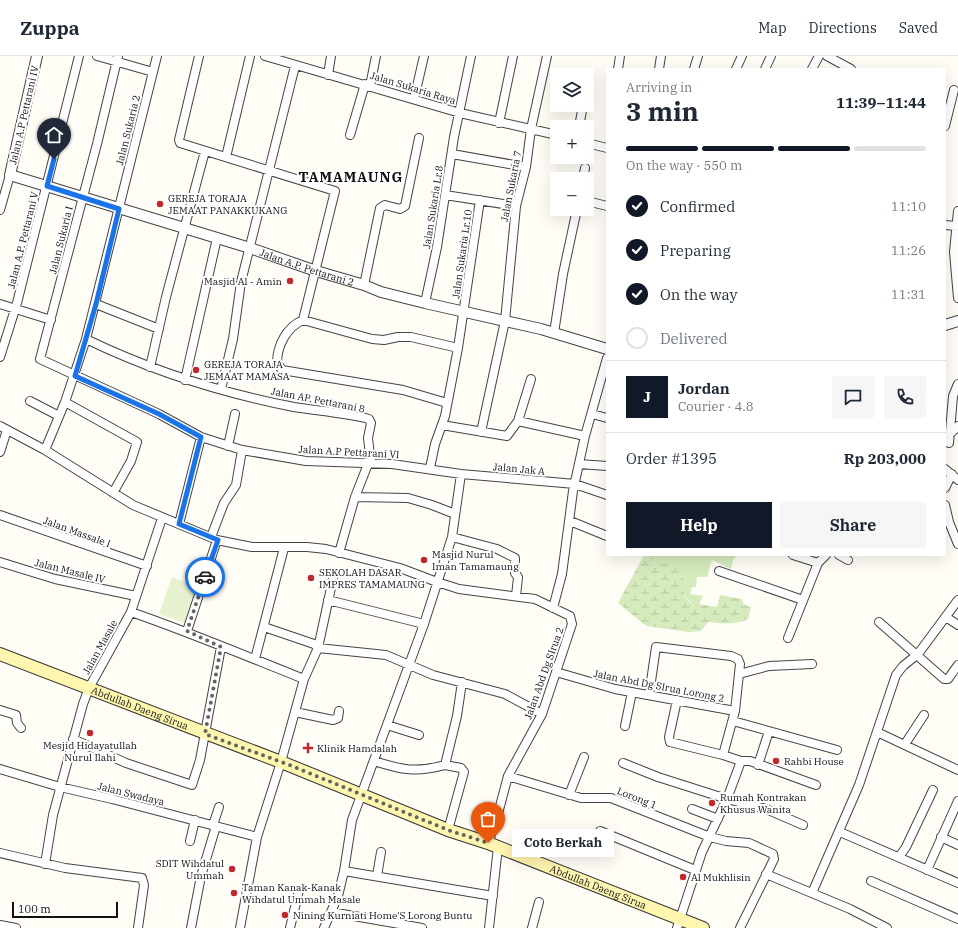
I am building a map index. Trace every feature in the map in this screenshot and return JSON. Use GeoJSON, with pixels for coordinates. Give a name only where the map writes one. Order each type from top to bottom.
{"type":"FeatureCollection","features":[{"type":"Feature","properties":{"kind":"main road","name":"Abdullah Daeng Sirua"},"geometry":{"type":"LineString","coordinates":[[0,654],[281,762],[448,830],[493,845],[679,924],[703,928]]}},
{"type":"Feature","properties":{"kind":"street","name":"Jalan A.P Pettarani IV"},"geometry":{"type":"LineString","coordinates":[[10,175],[37,56]]}},
{"type":"Feature","properties":{"kind":"street","name":"Jalan A.P. Pettarani V"},"geometry":{"type":"LineString","coordinates":[[0,357],[16,309],[79,56]]}},
{"type":"Feature","properties":{"kind":"street"},"geometry":{"type":"LineString","coordinates":[[97,56],[117,59],[153,72]]}},
{"type":"Feature","properties":{"kind":"street","name":"Jalan Sukaria 2"},"geometry":{"type":"LineString","coordinates":[[45,450],[75,376],[96,304],[156,56]]}},
{"type":"Feature","properties":{"kind":"street"},"geometry":{"type":"LineString","coordinates":[[199,56],[179,140],[183,144],[335,191],[303,320]]}},
{"type":"Feature","properties":{"kind":"street"},"geometry":{"type":"LineString","coordinates":[[226,157],[250,56]]}},
{"type":"Feature","properties":{"kind":"street","name":"Jalan Sukaria Raya"},"geometry":{"type":"LineString","coordinates":[[265,56],[460,113],[550,134]]}},
{"type":"Feature","properties":{"kind":"street"},"geometry":{"type":"LineString","coordinates":[[328,75],[331,56]]}},
{"type":"Feature","properties":{"kind":"street"},"geometry":{"type":"LineString","coordinates":[[350,135],[376,56]]}},
{"type":"Feature","properties":{"kind":"street"},"geometry":{"type":"LineString","coordinates":[[414,99],[424,56]]}},
{"type":"Feature","properties":{"kind":"street","name":"Jalan Sukaria Lr.8"},"geometry":{"type":"LineString","coordinates":[[425,303],[437,247],[452,154],[471,56]]}},
{"type":"Feature","properties":{"kind":"street"},"geometry":{"type":"LineString","coordinates":[[499,123],[513,56]]}},
{"type":"Feature","properties":{"kind":"street","name":"Jalan Sukaria 7"},"geometry":{"type":"LineString","coordinates":[[481,432],[505,321],[516,206],[526,167],[531,130],[547,56]]}},
{"type":"Feature","properties":{"kind":"street"},"geometry":{"type":"LineString","coordinates":[[618,68],[620,56]]}},
{"type":"Feature","properties":{"kind":"street"},"geometry":{"type":"LineString","coordinates":[[659,68],[661,56]]}},
{"type":"Feature","properties":{"kind":"street"},"geometry":{"type":"LineString","coordinates":[[694,68],[698,56]]}},
{"type":"Feature","properties":{"kind":"street"},"geometry":{"type":"LineString","coordinates":[[736,68],[742,56]]}},
{"type":"Feature","properties":{"kind":"street"},"geometry":{"type":"LineString","coordinates":[[813,68],[819,56]]}},
{"type":"Feature","properties":{"kind":"street"},"geometry":{"type":"LineString","coordinates":[[827,56],[849,68]]}},
{"type":"Feature","properties":{"kind":"street","name":"Jalan Sukaria I"},"geometry":{"type":"LineString","coordinates":[[40,359],[97,144],[117,59]]}},
{"type":"Feature","properties":{"kind":"street"},"geometry":{"type":"LineString","coordinates":[[222,389],[233,338],[240,290],[296,66]]}},
{"type":"Feature","properties":{"kind":"street"},"geometry":{"type":"LineString","coordinates":[[946,122],[954,90]]}},
{"type":"Feature","properties":{"kind":"street"},"geometry":{"type":"LineString","coordinates":[[364,285],[380,208],[385,205],[400,209],[405,206],[419,138]]}},
{"type":"Feature","properties":{"kind":"street"},"geometry":{"type":"LineString","coordinates":[[594,145],[606,148]]}},
{"type":"Feature","properties":{"kind":"street"},"geometry":{"type":"LineString","coordinates":[[150,367],[205,151]]}},
{"type":"Feature","properties":{"kind":"street"},"geometry":{"type":"LineString","coordinates":[[452,154],[526,167]]}},
{"type":"Feature","properties":{"kind":"street"},"geometry":{"type":"LineString","coordinates":[[584,172],[585,168]]}},
{"type":"Feature","properties":{"kind":"street","name":"Jalan A.P. Pettarani 2"},"geometry":{"type":"LineString","coordinates":[[10,175],[250,248],[316,271],[364,285],[381,292],[554,333],[606,349]]}},
{"type":"Feature","properties":{"kind":"street"},"geometry":{"type":"LineString","coordinates":[[0,210],[10,175]]}},
{"type":"Feature","properties":{"kind":"street"},"geometry":{"type":"LineString","coordinates":[[445,195],[516,206]]}},
{"type":"Feature","properties":{"kind":"street","name":"Jalan Sukaria Lr.10"},"geometry":{"type":"LineString","coordinates":[[430,468],[435,444],[442,425],[447,403],[465,312],[480,200]]}},
{"type":"Feature","properties":{"kind":"street"},"geometry":{"type":"LineString","coordinates":[[594,203],[606,206]]}},
{"type":"Feature","properties":{"kind":"street"},"geometry":{"type":"LineString","coordinates":[[958,211],[951,263],[958,298]]}},
{"type":"Feature","properties":{"kind":"street"},"geometry":{"type":"LineString","coordinates":[[554,333],[563,274],[575,216]]}},
{"type":"Feature","properties":{"kind":"street"},"geometry":{"type":"LineString","coordinates":[[946,225],[956,226]]}},
{"type":"Feature","properties":{"kind":"street"},"geometry":{"type":"LineString","coordinates":[[186,380],[216,238]]}},
{"type":"Feature","properties":{"kind":"street"},"geometry":{"type":"LineString","coordinates":[[0,304],[51,320]]}},
{"type":"Feature","properties":{"kind":"street"},"geometry":{"type":"LineString","coordinates":[[96,304],[159,329]]}},
{"type":"Feature","properties":{"kind":"street"},"geometry":{"type":"LineString","coordinates":[[447,403],[403,390],[282,370],[277,363],[280,346],[293,325],[303,320],[372,339],[384,340],[411,337],[458,348]]}},
{"type":"Feature","properties":{"kind":"street"},"geometry":{"type":"LineString","coordinates":[[946,325],[958,321]]}},
{"type":"Feature","properties":{"kind":"street","name":"Jalan AP. Pettarani 8"},"geometry":{"type":"LineString","coordinates":[[86,338],[150,367],[186,380],[293,407],[369,420],[371,423],[368,438],[370,463]]}},
{"type":"Feature","properties":{"kind":"street","name":"Jalan A.P Pettarani VI"},"geometry":{"type":"LineString","coordinates":[[40,359],[159,414],[201,437],[242,450],[306,461],[370,463],[430,468],[461,474]]}},
{"type":"Feature","properties":{"kind":"street"},"geometry":{"type":"LineString","coordinates":[[0,452],[4,428],[45,450],[133,505],[214,538],[252,547],[311,547],[400,568],[437,582],[474,592],[535,599],[554,608],[562,574],[575,484],[585,436],[606,362]]}},
{"type":"Feature","properties":{"kind":"street"},"geometry":{"type":"LineString","coordinates":[[442,425],[507,436],[518,421],[531,380]]}},
{"type":"Feature","properties":{"kind":"street"},"geometry":{"type":"LineString","coordinates":[[948,438],[953,396],[958,387]]}},
{"type":"Feature","properties":{"kind":"street"},"geometry":{"type":"LineString","coordinates":[[30,401],[59,416]]}},
{"type":"Feature","properties":{"kind":"street"},"geometry":{"type":"LineString","coordinates":[[65,402],[137,442],[131,461],[113,493]]}},
{"type":"Feature","properties":{"kind":"street"},"geometry":{"type":"LineString","coordinates":[[228,446],[235,414]]}},
{"type":"Feature","properties":{"kind":"street"},"geometry":{"type":"LineString","coordinates":[[592,414],[606,418]]}},
{"type":"Feature","properties":{"kind":"street"},"geometry":{"type":"LineString","coordinates":[[518,421],[585,436]]}},
{"type":"Feature","properties":{"kind":"street"},"geometry":{"type":"LineString","coordinates":[[948,438],[958,426]]}},
{"type":"Feature","properties":{"kind":"street"},"geometry":{"type":"LineString","coordinates":[[179,524],[201,437]]}},
{"type":"Feature","properties":{"kind":"street"},"geometry":{"type":"LineString","coordinates":[[187,631],[224,503],[236,486],[242,450]]}},
{"type":"Feature","properties":{"kind":"street"},"geometry":{"type":"LineString","coordinates":[[339,553],[355,497],[370,463]]}},
{"type":"Feature","properties":{"kind":"street"},"geometry":{"type":"LineString","coordinates":[[580,464],[606,466]]}},
{"type":"Feature","properties":{"kind":"street"},"geometry":{"type":"LineString","coordinates":[[946,470],[955,477],[946,487]]}},
{"type":"Feature","properties":{"kind":"street"},"geometry":{"type":"LineString","coordinates":[[324,928],[338,896],[344,871],[350,826],[363,796],[424,624],[452,538],[461,474]]}},
{"type":"Feature","properties":{"kind":"street","name":"Jalan Jak A"},"geometry":{"type":"LineString","coordinates":[[461,474],[575,484],[606,495]]}},
{"type":"Feature","properties":{"kind":"street"},"geometry":{"type":"LineString","coordinates":[[355,497],[408,498],[455,514]]}},
{"type":"Feature","properties":{"kind":"street"},"geometry":{"type":"LineString","coordinates":[[946,509],[949,522],[958,544]]}},
{"type":"Feature","properties":{"kind":"street","name":"Jalan Massale I"},"geometry":{"type":"LineString","coordinates":[[0,516],[147,566]]}},
{"type":"Feature","properties":{"kind":"street","name":"Jalan Masale"},"geometry":{"type":"LineString","coordinates":[[45,864],[53,815],[60,787],[89,688],[131,612],[162,518]]}},
{"type":"Feature","properties":{"kind":"street"},"geometry":{"type":"LineString","coordinates":[[570,521],[606,536]]}},
{"type":"Feature","properties":{"kind":"street"},"geometry":{"type":"LineString","coordinates":[[452,538],[497,549],[515,558],[515,573],[518,577],[516,596]]}},
{"type":"Feature","properties":{"kind":"street"},"geometry":{"type":"LineString","coordinates":[[255,659],[284,548]]}},
{"type":"Feature","properties":{"kind":"street"},"geometry":{"type":"LineString","coordinates":[[796,556],[818,563]]}},
{"type":"Feature","properties":{"kind":"street"},"geometry":{"type":"LineString","coordinates":[[788,638],[818,563],[825,556]]}},
{"type":"Feature","properties":{"kind":"street"},"geometry":{"type":"LineString","coordinates":[[841,556],[848,560]]}},
{"type":"Feature","properties":{"kind":"street","name":"Jalan Masale IV"},"geometry":{"type":"LineString","coordinates":[[0,562],[55,579],[136,596]]}},
{"type":"Feature","properties":{"kind":"street"},"geometry":{"type":"LineString","coordinates":[[719,571],[803,600]]}},
{"type":"Feature","properties":{"kind":"street"},"geometry":{"type":"LineString","coordinates":[[240,928],[258,837],[304,679],[318,648],[334,574]]}},
{"type":"Feature","properties":{"kind":"street"},"geometry":{"type":"LineString","coordinates":[[328,600],[424,624]]}},
{"type":"Feature","properties":{"kind":"street"},"geometry":{"type":"LineString","coordinates":[[812,894],[859,785],[896,675],[903,666],[918,654],[958,600]]}},
{"type":"Feature","properties":{"kind":"street","name":"Jalan Abd Dg SIrua 2"},"geometry":{"type":"LineString","coordinates":[[489,928],[493,896],[493,845],[496,821],[508,776],[542,714],[572,620],[570,616],[554,608]]}},
{"type":"Feature","properties":{"kind":"street"},"geometry":{"type":"LineString","coordinates":[[131,612],[187,631],[221,647],[304,679]]}},
{"type":"Feature","properties":{"kind":"street"},"geometry":{"type":"LineString","coordinates":[[946,618],[958,625]]}},
{"type":"Feature","properties":{"kind":"street"},"geometry":{"type":"LineString","coordinates":[[879,622],[918,654],[946,680],[958,665]]}},
{"type":"Feature","properties":{"kind":"street"},"geometry":{"type":"LineString","coordinates":[[264,627],[314,644],[318,648],[382,654],[433,675],[505,694],[542,714]]}},
{"type":"Feature","properties":{"kind":"street"},"geometry":{"type":"LineString","coordinates":[[73,739],[126,763],[191,785],[200,760],[221,647]]}},
{"type":"Feature","properties":{"kind":"street"},"geometry":{"type":"LineString","coordinates":[[649,695],[656,647],[737,658],[740,664],[735,711],[723,755]]}},
{"type":"Feature","properties":{"kind":"street"},"geometry":{"type":"LineString","coordinates":[[739,674],[769,666],[812,664]]}},
{"type":"Feature","properties":{"kind":"street","name":"Jalan Abd Dg SIrua Lorong 2"},"geometry":{"type":"LineString","coordinates":[[556,672],[616,689],[735,711]]}},
{"type":"Feature","properties":{"kind":"street"},"geometry":{"type":"LineString","coordinates":[[445,765],[457,716],[462,682]]}},
{"type":"Feature","properties":{"kind":"street"},"geometry":{"type":"LineString","coordinates":[[625,726],[632,692]]}},
{"type":"Feature","properties":{"kind":"street"},"geometry":{"type":"LineString","coordinates":[[677,700],[669,736],[670,742],[741,761],[758,764],[816,785]]}},
{"type":"Feature","properties":{"kind":"street"},"geometry":{"type":"LineString","coordinates":[[0,710],[16,715],[17,723],[21,728]]}},
{"type":"Feature","properties":{"kind":"street"},"geometry":{"type":"LineString","coordinates":[[295,712],[333,720],[338,718],[339,711]]}},
{"type":"Feature","properties":{"kind":"street"},"geometry":{"type":"LineString","coordinates":[[904,744],[924,715]]}},
{"type":"Feature","properties":{"kind":"street"},"geometry":{"type":"LineString","coordinates":[[733,721],[837,750]]}},
{"type":"Feature","properties":{"kind":"street"},"geometry":{"type":"LineString","coordinates":[[387,725],[419,735]]}},
{"type":"Feature","properties":{"kind":"street"},"geometry":{"type":"LineString","coordinates":[[758,764],[769,730]]}},
{"type":"Feature","properties":{"kind":"street"},"geometry":{"type":"LineString","coordinates":[[877,732],[958,770]]}},
{"type":"Feature","properties":{"kind":"street"},"geometry":{"type":"LineString","coordinates":[[569,795],[584,757]]}},
{"type":"Feature","properties":{"kind":"street"},"geometry":{"type":"LineString","coordinates":[[679,924],[695,870],[727,799],[741,761]]}},
{"type":"Feature","properties":{"kind":"street"},"geometry":{"type":"LineString","coordinates":[[374,762],[405,769],[425,771],[445,765],[461,768],[464,771],[448,830]]}},
{"type":"Feature","properties":{"kind":"street"},"geometry":{"type":"LineString","coordinates":[[623,763],[658,777],[727,799],[766,809],[803,825]]}},
{"type":"Feature","properties":{"kind":"street","name":"Jalan Swadaya"},"geometry":{"type":"LineString","coordinates":[[0,769],[60,787],[258,837]]}},
{"type":"Feature","properties":{"kind":"street","name":"Lorong 1"},"geometry":{"type":"LineString","coordinates":[[508,776],[584,799],[611,798],[710,837],[726,841],[749,843],[773,854],[774,859],[766,874]]}},
{"type":"Feature","properties":{"kind":"street"},"geometry":{"type":"LineString","coordinates":[[899,857],[906,847],[932,790]]}},
{"type":"Feature","properties":{"kind":"street"},"geometry":{"type":"LineString","coordinates":[[927,870],[941,837],[957,806]]}},
{"type":"Feature","properties":{"kind":"street"},"geometry":{"type":"LineString","coordinates":[[191,928],[201,876],[219,807]]}},
{"type":"Feature","properties":{"kind":"street"},"geometry":{"type":"LineString","coordinates":[[692,809],[718,819]]}},
{"type":"Feature","properties":{"kind":"street"},"geometry":{"type":"LineString","coordinates":[[190,841],[195,820]]}},
{"type":"Feature","properties":{"kind":"street"},"geometry":{"type":"LineString","coordinates":[[600,831],[695,870]]}},
{"type":"Feature","properties":{"kind":"street"},"geometry":{"type":"LineString","coordinates":[[840,832],[958,883]]}},
{"type":"Feature","properties":{"kind":"street"},"geometry":{"type":"LineString","coordinates":[[941,837],[958,845]]}},
{"type":"Feature","properties":{"kind":"street"},"geometry":{"type":"LineString","coordinates":[[377,876],[381,852]]}},
{"type":"Feature","properties":{"kind":"street"},"geometry":{"type":"LineString","coordinates":[[0,853],[65,868],[142,878],[144,884],[138,928]]}},
{"type":"Feature","properties":{"kind":"street"},"geometry":{"type":"LineString","coordinates":[[344,871],[493,896]]}},
{"type":"Feature","properties":{"kind":"street"},"geometry":{"type":"LineString","coordinates":[[740,928],[766,874],[850,909],[887,928]]}},
{"type":"Feature","properties":{"kind":"street"},"geometry":{"type":"LineString","coordinates":[[871,881],[958,919]]}},
{"type":"Feature","properties":{"kind":"street"},"geometry":{"type":"LineString","coordinates":[[290,928],[299,890]]}},
{"type":"Feature","properties":{"kind":"street"},"geometry":{"type":"LineString","coordinates":[[532,928],[539,902]]}},
{"type":"Feature","properties":{"kind":"street"},"geometry":{"type":"LineString","coordinates":[[330,912],[386,924],[422,928]]}},
{"type":"Feature","properties":{"kind":"street"},"geometry":{"type":"LineString","coordinates":[[0,925],[16,928]]}},
{"type":"Feature","properties":{"kind":"green space"},"geometry":{"type":"Polygon","coordinates":[[[643,556],[649,556],[684,573],[684,596],[696,608],[699,604],[717,607],[720,595],[742,599],[743,604],[751,607],[748,619],[729,624],[708,622],[701,631],[689,632],[646,626],[618,603],[643,556]]]}},
{"type":"Feature","properties":{"kind":"green space"},"geometry":{"type":"Polygon","coordinates":[[[648,556],[736,556],[733,560],[731,569],[712,560],[707,577],[697,577],[696,587],[692,587],[690,594],[703,596],[697,609],[648,556]]]}},
{"type":"Feature","properties":{"kind":"green space"},"geometry":{"type":"Polygon","coordinates":[[[172,577],[197,587],[185,623],[159,614],[172,577]]]}},
{"type":"Feature","properties":{"kind":"way so far"},"geometry":{"type":"LineString","coordinates":[[205,577],[187,631],[221,647],[205,734],[292,766],[448,830],[488,843]]}},
{"type":"Feature","properties":{"kind":"place","name":"GEREJA TORAJA JEMAAT PANAKKUKANG"},"geometry":{"type":"Point","coordinates":[160,204]}},
{"type":"Feature","properties":{"kind":"place","name":"Masjid Al - Amin"},"geometry":{"type":"Point","coordinates":[290,281]}},
{"type":"Feature","properties":{"kind":"place","name":"GEREJA TORAJA JEMAAT MAMASA"},"geometry":{"type":"Point","coordinates":[196,370]}},
{"type":"Feature","properties":{"kind":"place","name":"Masjid Nurul Iman Tamamaung"},"geometry":{"type":"Point","coordinates":[424,560]}},
{"type":"Feature","properties":{"kind":"place","name":"SEKOLAH DASAR IMPRES TAMAMAUNG"},"geometry":{"type":"Point","coordinates":[311,578]}},
{"type":"Feature","properties":{"kind":"place","name":"Mesjid Hidayatullah Nurul Ilahi"},"geometry":{"type":"Point","coordinates":[90,733]}},
{"type":"Feature","properties":{"kind":"place","name":"Klinik Hamdalah"},"geometry":{"type":"Point","coordinates":[308,748]}},
{"type":"Feature","properties":{"kind":"place","name":"Rahbi House"},"geometry":{"type":"Point","coordinates":[776,761]}},
{"type":"Feature","properties":{"kind":"place","name":"Rumah Kontrakan Khusus Wanita"},"geometry":{"type":"Point","coordinates":[712,803]}},
{"type":"Feature","properties":{"kind":"place","name":"Coto Berkah"},"geometry":{"type":"Point","coordinates":[488,843]}},
{"type":"Feature","properties":{"kind":"place","name":"SDIT Wihdatul Ummah"},"geometry":{"type":"Point","coordinates":[232,869]}},
{"type":"Feature","properties":{"kind":"place","name":"Al Mukhlisin"},"geometry":{"type":"Point","coordinates":[683,877]}},
{"type":"Feature","properties":{"kind":"place","name":"Taman Kanak-Kanak Wihdatul Ummah Masale"},"geometry":{"type":"Point","coordinates":[234,893]}},
{"type":"Feature","properties":{"kind":"place","name":"Nining Kurniati Home'S Lorong Buntu"},"geometry":{"type":"Point","coordinates":[285,915]}},
{"type":"Feature","properties":{"kind":"district","name":"TAMAMAUNG"},"geometry":{"type":"Point","coordinates":[351,177]}},
{"type":"Feature","properties":{"kind":"route"},"geometry":{"type":"LineString","coordinates":[[54,159],[47,186],[119,209],[96,304],[75,376],[159,414],[201,437],[179,524],[218,540],[205,577]]}}]}
